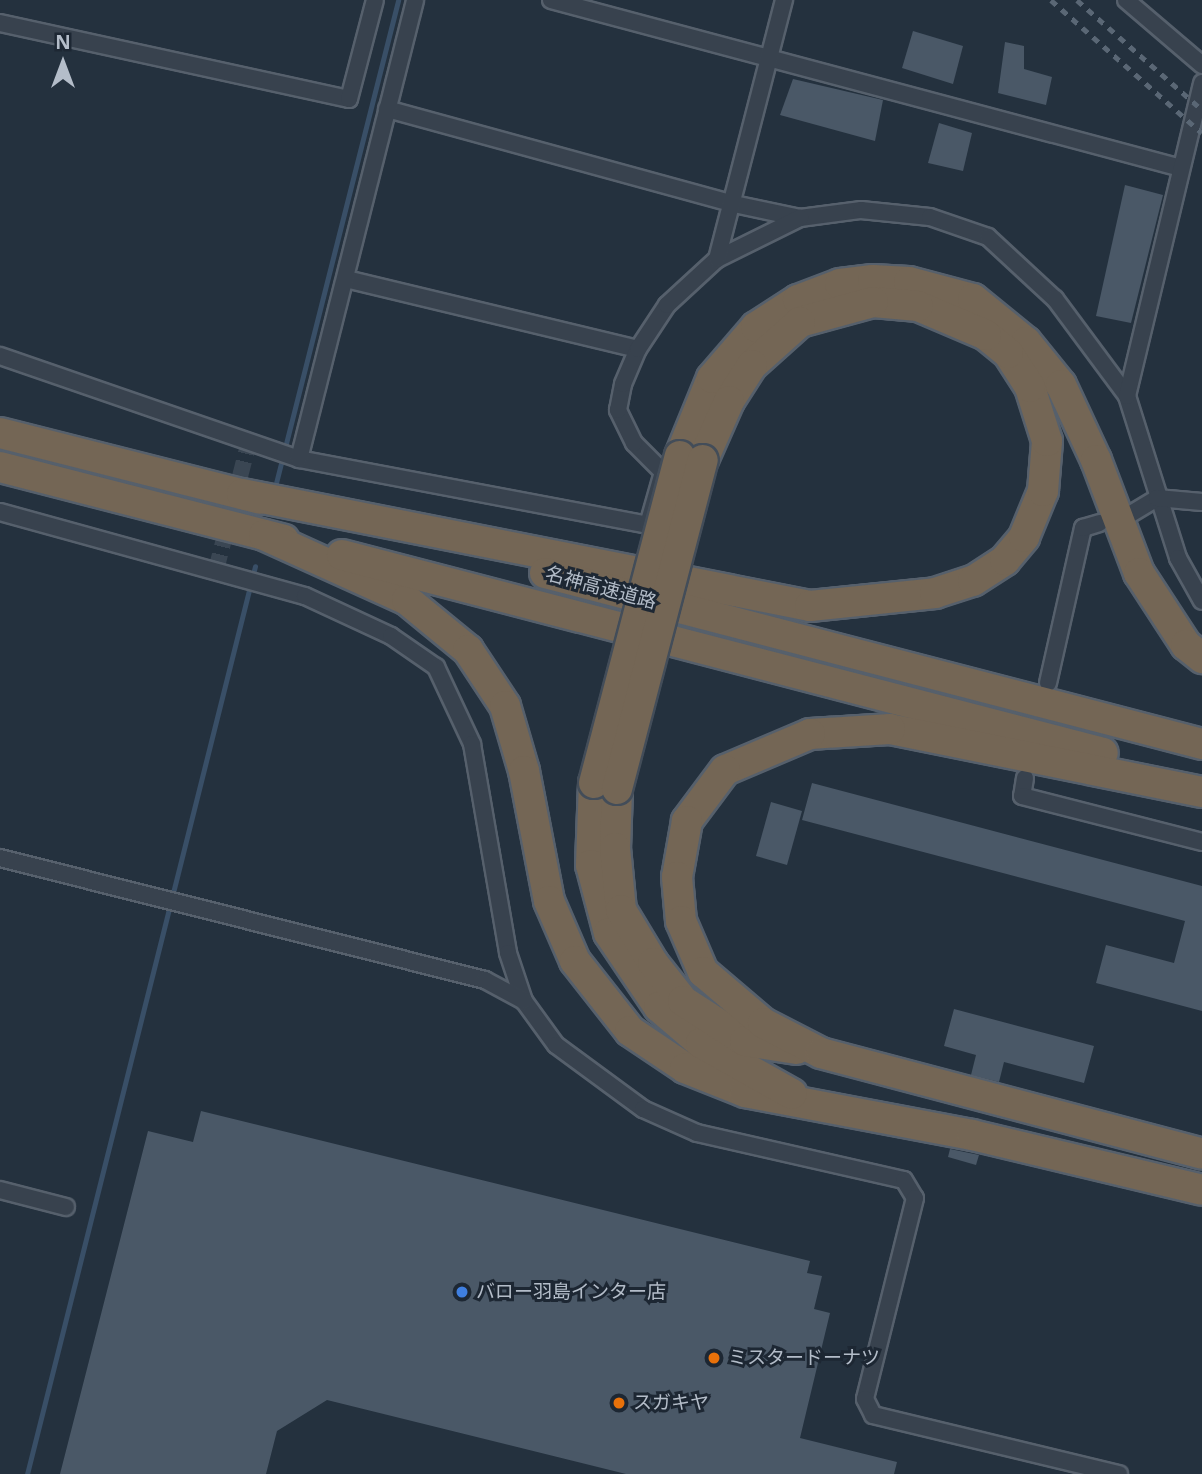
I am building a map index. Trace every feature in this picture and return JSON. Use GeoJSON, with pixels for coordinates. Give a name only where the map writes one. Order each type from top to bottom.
{"type":"FeatureCollection","features":[{"type":"Feature","properties":{"kind":"highway"},"geometry":{"type":"LineString","coordinates":[[801,1100],[701,1042],[659,1007],[610,933],[591,865],[606,786],[712,378],[756,327],[798,300],[840,284],[873,279],[909,282],[973,299],[1026,341],[1061,385],[1096,460],[1139,573],[1186,645],[1202,659]]}},
{"type":"Feature","properties":{"kind":"highway"},"geometry":{"type":"LineString","coordinates":[[242,494],[810,606],[935,593],[973,581],[1005,559],[1024,537],[1044,491],[1047,440],[1030,387],[1008,353],[986,335],[918,306],[873,302],[800,322],[752,365],[692,458]]}},
{"type":"Feature","properties":{"kind":"highway","name":"名神高速道路"},"geometry":{"type":"LineString","coordinates":[[0,433],[1202,744]]}},
{"type":"Feature","properties":{"kind":"highway","name":"名神高速道路"},"geometry":{"type":"LineString","coordinates":[[0,467],[1202,779]]}},
{"type":"Feature","properties":{"kind":"highway"},"geometry":{"type":"LineString","coordinates":[[264,535],[407,600],[468,650],[505,706],[524,771],[549,901],[575,961],[630,1031],[685,1068],[745,1092],[801,1100],[972,1135],[1202,1191]]}},
{"type":"Feature","properties":{"kind":"highway"},"geometry":{"type":"LineString","coordinates":[[821,1054],[763,1023],[703,972],[681,921],[677,877],[687,821],[725,770],[810,734],[890,729],[1202,792]]}},
{"type":"Feature","properties":{"kind":"highway"},"geometry":{"type":"LineString","coordinates":[[606,786],[621,910],[653,963],[683,1001],[744,1041],[821,1054],[1202,1154]]}},
{"type":"Feature","properties":{"kind":"street"},"geometry":{"type":"LineString","coordinates":[[0,23],[349,99],[375,0]]}},
{"type":"Feature","properties":{"kind":"street"},"geometry":{"type":"LineString","coordinates":[[296,458],[345,279],[415,0]]}},
{"type":"Feature","properties":{"kind":"street"},"geometry":{"type":"LineString","coordinates":[[551,0],[1181,168]]}},
{"type":"Feature","properties":{"kind":"street"},"geometry":{"type":"LineString","coordinates":[[717,259],[734,204],[784,0]]}},
{"type":"Feature","properties":{"kind":"street"},"geometry":{"type":"LineString","coordinates":[[1126,0],[1202,65]]}},
{"type":"Feature","properties":{"kind":"street"},"geometry":{"type":"LineString","coordinates":[[1128,396],[1202,83]]}},
{"type":"Feature","properties":{"kind":"street"},"geometry":{"type":"LineString","coordinates":[[387,109],[734,204],[800,218]]}},
{"type":"Feature","properties":{"kind":"street"},"geometry":{"type":"LineString","coordinates":[[0,356],[296,458],[648,525],[663,472],[634,443],[618,410],[622,384],[638,349],[667,305],[717,259],[800,218],[861,210],[930,217],[988,237],[1055,299],[1128,396],[1157,498],[1178,558],[1202,601]]}},
{"type":"Feature","properties":{"kind":"street"},"geometry":{"type":"LineString","coordinates":[[345,279],[638,349]]}},
{"type":"Feature","properties":{"kind":"street"},"geometry":{"type":"LineString","coordinates":[[1129,515],[1157,498],[1202,502]]}},
{"type":"Feature","properties":{"kind":"street"},"geometry":{"type":"LineString","coordinates":[[0,512],[260,583],[350,616],[391,636],[436,667],[472,744],[508,953],[524,1001],[556,1045],[643,1109],[697,1133],[904,1180],[913,1187],[915,1198],[865,1399],[873,1415],[1118,1474]]}},
{"type":"Feature","properties":{"kind":"street"},"geometry":{"type":"LineString","coordinates":[[1048,683],[1083,528],[1099,523]]}},
{"type":"Feature","properties":{"kind":"street"},"geometry":{"type":"LineString","coordinates":[[1025,778],[1022,796],[1202,842]]}},
{"type":"Feature","properties":{"kind":"street"},"geometry":{"type":"LineString","coordinates":[[0,858],[485,980],[524,1001]]}},
{"type":"Feature","properties":{"kind":"street"},"geometry":{"type":"LineString","coordinates":[[0,1190],[66,1207]]}},
{"type":"Feature","properties":{"kind":"building"},"geometry":{"type":"Polygon","coordinates":[[[913,31],[963,46],[953,84],[902,68],[913,31]]]}},
{"type":"Feature","properties":{"kind":"building"},"geometry":{"type":"Polygon","coordinates":[[[1005,42],[1024,46],[1024,69],[1052,77],[1046,105],[998,93],[1005,42]]]}},
{"type":"Feature","properties":{"kind":"building"},"geometry":{"type":"Polygon","coordinates":[[[793,79],[883,100],[875,141],[780,115],[793,79]]]}},
{"type":"Feature","properties":{"kind":"building"},"geometry":{"type":"Polygon","coordinates":[[[939,123],[972,133],[963,171],[928,163],[939,123]]]}},
{"type":"Feature","properties":{"kind":"building"},"geometry":{"type":"Polygon","coordinates":[[[1125,185],[1163,195],[1131,323],[1096,316],[1125,185]]]}},
{"type":"Feature","properties":{"kind":"building"},"geometry":{"type":"Polygon","coordinates":[[[812,783],[1202,886],[1202,1011],[1096,983],[1106,945],[1174,963],[1185,921],[802,820],[812,783]]]}},
{"type":"Feature","properties":{"kind":"building"},"geometry":{"type":"Polygon","coordinates":[[[771,802],[802,811],[787,865],[756,856],[771,802]]]}},
{"type":"Feature","properties":{"kind":"building"},"geometry":{"type":"Polygon","coordinates":[[[954,1009],[1094,1046],[1084,1083],[1004,1062],[999,1082],[971,1075],[976,1055],[944,1046],[954,1009]]]}},
{"type":"Feature","properties":{"kind":"building","name":"バロー羽島インター店"},"geometry":{"type":"Polygon","coordinates":[[[201,1111],[810,1261],[807,1273],[822,1276],[814,1309],[830,1313],[800,1438],[897,1462],[894,1474],[626,1474],[327,1400],[277,1431],[266,1474],[60,1474],[148,1131],[193,1142],[201,1111]]]}},
{"type":"Feature","properties":{"kind":"building"},"geometry":{"type":"Polygon","coordinates":[[[950,1149],[979,1155],[976,1165],[948,1157],[950,1149]]]}},
{"type":"Feature","properties":{"kind":"waterway"},"geometry":{"type":"LineString","coordinates":[[276,483],[398,0]]}},
{"type":"Feature","properties":{"kind":"waterway"},"geometry":{"type":"LineString","coordinates":[[27,1474],[255,566]]}},
{"type":"Feature","properties":{"kind":"tunnel"},"geometry":{"type":"LineString","coordinates":[[216,570],[248,445]]}},
{"type":"Feature","properties":{"kind":"railway"},"geometry":{"type":"LineString","coordinates":[[1051,0],[1202,133]]}},
{"type":"Feature","properties":{"kind":"railway"},"geometry":{"type":"LineString","coordinates":[[1077,0],[1202,110]]}},
{"type":"Feature","properties":{"kind":"place","name":"バロー羽島インター店"},"geometry":{"type":"Point","coordinates":[462,1292]}},
{"type":"Feature","properties":{"kind":"place","name":"ミスタードーナツ"},"geometry":{"type":"Point","coordinates":[714,1358]}},
{"type":"Feature","properties":{"kind":"place","name":"スガキヤ"},"geometry":{"type":"Point","coordinates":[619,1403]}}]}
